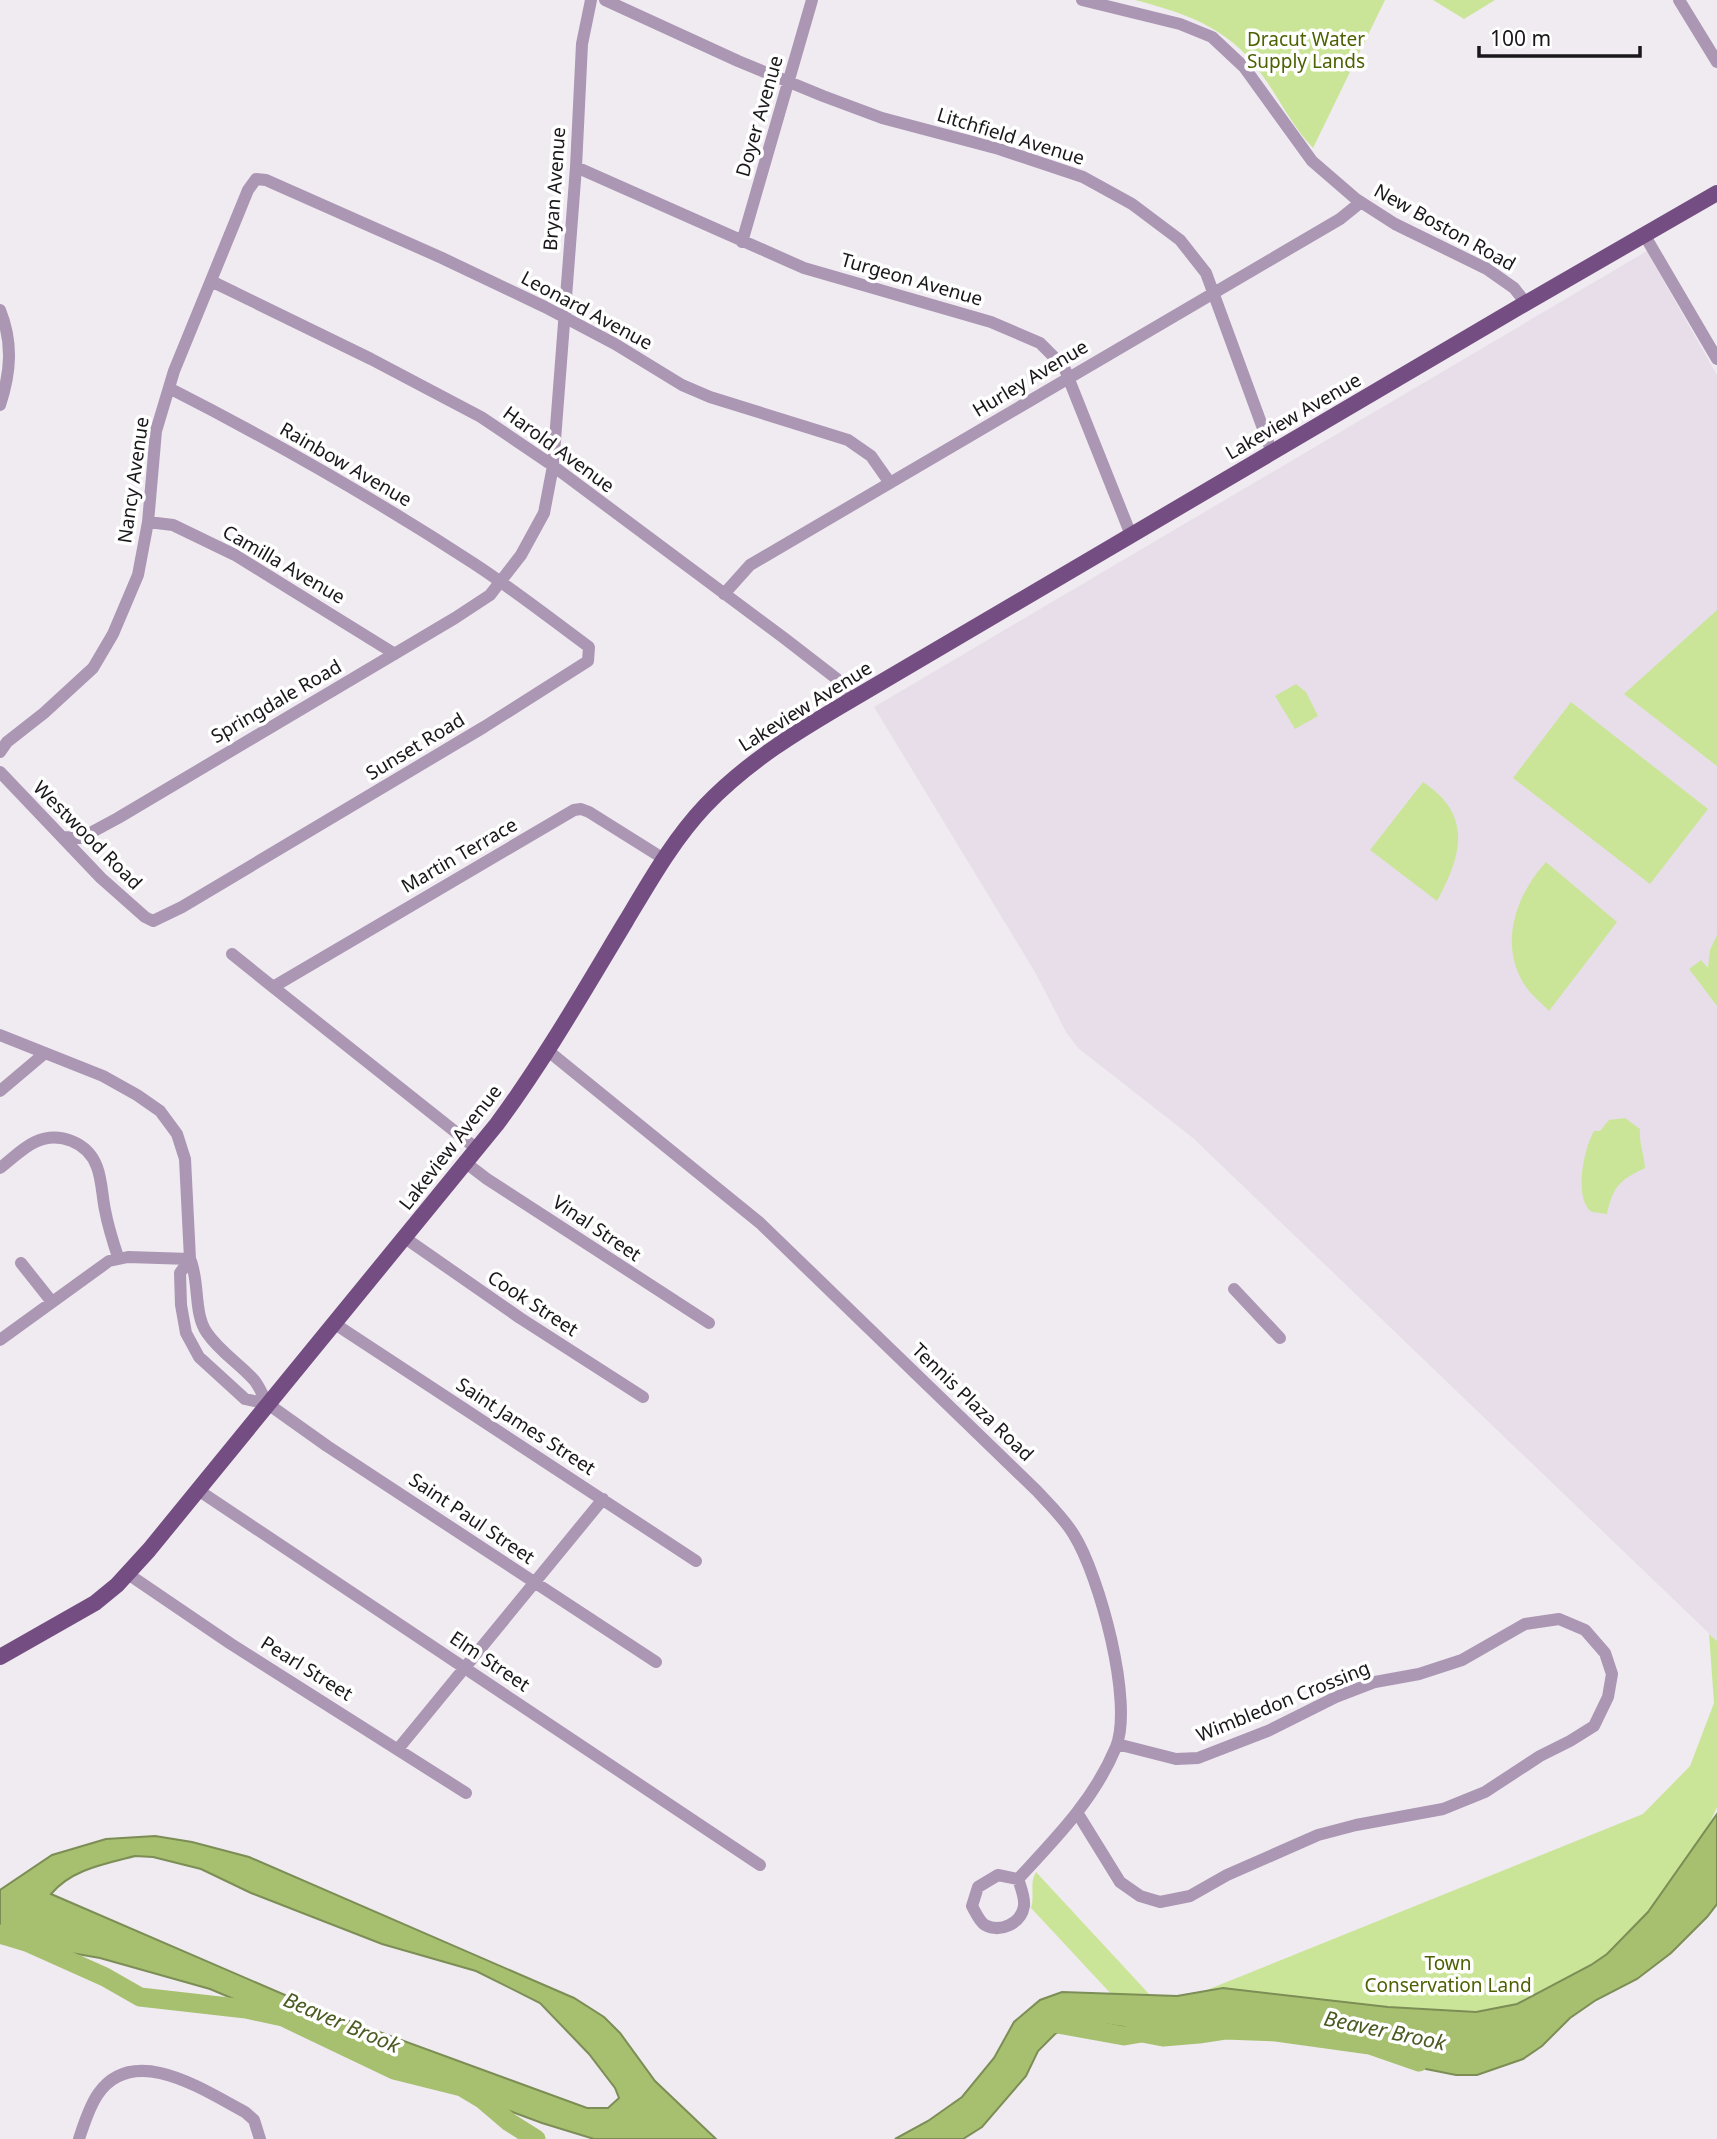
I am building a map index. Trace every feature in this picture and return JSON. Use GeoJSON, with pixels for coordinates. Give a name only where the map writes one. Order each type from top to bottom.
{"type":"FeatureCollection","features":[{"type":"Feature","properties":{"kind":"main road","name":"Lakeview Avenue"},"geometry":{"type":"LineString","coordinates":[[0,1657],[81,1612],[107,1594],[128,1574],[478,1149],[547,1051],[664,859],[694,818],[741,772],[785,739],[1717,193]]}},
{"type":"Feature","properties":{"kind":"street","name":"Bryan Avenue"},"geometry":{"type":"LineString","coordinates":[[500,582],[521,555],[544,513],[553,466],[576,167],[582,44],[591,0]]}},
{"type":"Feature","properties":{"kind":"street","name":"Litchfield Avenue"},"geometry":{"type":"LineString","coordinates":[[605,0],[789,82],[882,118],[999,149],[1083,177],[1132,204],[1180,240],[1206,273],[1272,453]]}},
{"type":"Feature","properties":{"kind":"street","name":"Doyer Avenue"},"geometry":{"type":"LineString","coordinates":[[742,242],[812,0]]}},
{"type":"Feature","properties":{"kind":"street","name":"New Boston Road"},"geometry":{"type":"LineString","coordinates":[[1082,0],[1180,24],[1212,37],[1244,67],[1312,162],[1361,202],[1395,225],[1487,269],[1514,288],[1526,303]]}},
{"type":"Feature","properties":{"kind":"street"},"geometry":{"type":"LineString","coordinates":[[1679,0],[1715,57]]}},
{"type":"Feature","properties":{"kind":"street","name":"Turgeon Avenue"},"geometry":{"type":"LineString","coordinates":[[576,167],[804,268],[991,322],[1032,339],[1059,360],[1068,377],[1131,535]]}},
{"type":"Feature","properties":{"kind":"street","name":"Leonard Avenue"},"geometry":{"type":"LineString","coordinates":[[256,179],[266,180],[442,258],[564,317],[710,397],[848,440],[871,456],[890,483]]}},
{"type":"Feature","properties":{"kind":"street","name":"Nancy Avenue"},"geometry":{"type":"LineString","coordinates":[[0,752],[7,742],[44,713],[93,668],[113,634],[138,575],[148,522],[156,431],[169,388],[248,190],[256,179]]}},
{"type":"Feature","properties":{"kind":"street","name":"Hurley Avenue"},"geometry":{"type":"LineString","coordinates":[[724,594],[750,565],[1340,219],[1361,202]]}},
{"type":"Feature","properties":{"kind":"street"},"geometry":{"type":"LineString","coordinates":[[1645,236],[1717,359]]}},
{"type":"Feature","properties":{"kind":"street","name":"Harold Avenue"},"geometry":{"type":"LineString","coordinates":[[211,281],[481,417],[553,466],[836,679],[851,700]]}},
{"type":"Feature","properties":{"kind":"street"},"geometry":{"type":"LineString","coordinates":[[0,310],[10,349],[9,368],[0,405]]}},
{"type":"Feature","properties":{"kind":"street","name":"Rainbow Avenue"},"geometry":{"type":"LineString","coordinates":[[169,388],[402,518],[500,582]]}},
{"type":"Feature","properties":{"kind":"street","name":"Camilla Avenue"},"geometry":{"type":"LineString","coordinates":[[148,522],[173,525],[235,555],[396,654]]}},
{"type":"Feature","properties":{"kind":"street","name":"Springdale Road"},"geometry":{"type":"LineString","coordinates":[[64,838],[81,838],[118,818],[396,654],[490,594],[500,582]]}},
{"type":"Feature","properties":{"kind":"street","name":"Sunset Road"},"geometry":{"type":"LineString","coordinates":[[152,920],[182,907],[253,865],[484,727],[588,661],[589,648],[500,582]]}},
{"type":"Feature","properties":{"kind":"street","name":"Westwood Road"},"geometry":{"type":"LineString","coordinates":[[0,772],[101,878],[145,917],[152,920]]}},
{"type":"Feature","properties":{"kind":"street","name":"Martin Terrace"},"geometry":{"type":"LineString","coordinates":[[273,987],[574,810],[589,812],[664,859]]}},
{"type":"Feature","properties":{"kind":"street"},"geometry":{"type":"LineString","coordinates":[[232,954],[478,1149]]}},
{"type":"Feature","properties":{"kind":"street"},"geometry":{"type":"LineString","coordinates":[[0,1035],[103,1076],[137,1095],[160,1111],[177,1134],[185,1159],[190,1259],[195,1272],[205,1331],[227,1356],[255,1381],[268,1405]]}},
{"type":"Feature","properties":{"kind":"street","name":"Tennis Plaza Road"},"geometry":{"type":"LineString","coordinates":[[547,1051],[760,1223],[1062,1518],[1075,1536],[1092,1575],[1114,1657],[1121,1708],[1117,1744],[1096,1787],[1078,1814],[1017,1879]]}},
{"type":"Feature","properties":{"kind":"street"},"geometry":{"type":"LineString","coordinates":[[0,1091],[45,1053]]}},
{"type":"Feature","properties":{"kind":"street"},"geometry":{"type":"LineString","coordinates":[[0,1168],[31,1144],[46,1138],[68,1139],[82,1146],[99,1171],[105,1211],[118,1257]]}},
{"type":"Feature","properties":{"kind":"street","name":"Vinal Street"},"geometry":{"type":"LineString","coordinates":[[466,1163],[709,1323]]}},
{"type":"Feature","properties":{"kind":"street","name":"Cook Street"},"geometry":{"type":"LineString","coordinates":[[405,1238],[520,1318],[643,1397]]}},
{"type":"Feature","properties":{"kind":"street"},"geometry":{"type":"LineString","coordinates":[[0,1340],[101,1265],[118,1257],[190,1259]]}},
{"type":"Feature","properties":{"kind":"street"},"geometry":{"type":"LineString","coordinates":[[190,1259],[180,1273],[181,1306],[186,1333],[199,1357],[220,1378],[245,1399],[268,1405]]}},
{"type":"Feature","properties":{"kind":"street"},"geometry":{"type":"LineString","coordinates":[[21,1263],[52,1302]]}},
{"type":"Feature","properties":{"kind":"street"},"geometry":{"type":"LineString","coordinates":[[1234,1289],[1280,1338]]}},
{"type":"Feature","properties":{"kind":"street","name":"Saint James Street"},"geometry":{"type":"LineString","coordinates":[[335,1324],[696,1561]]}},
{"type":"Feature","properties":{"kind":"street","name":"Saint Paul Street"},"geometry":{"type":"LineString","coordinates":[[268,1405],[656,1662]]}},
{"type":"Feature","properties":{"kind":"street","name":"Elm Street"},"geometry":{"type":"LineString","coordinates":[[198,1490],[760,1864]]}},
{"type":"Feature","properties":{"kind":"street"},"geometry":{"type":"LineString","coordinates":[[398,1749],[603,1499]]}},
{"type":"Feature","properties":{"kind":"street","name":"Pearl Street"},"geometry":{"type":"LineString","coordinates":[[128,1574],[231,1644],[466,1793]]}},
{"type":"Feature","properties":{"kind":"street","name":"Wimbledon Crossing"},"geometry":{"type":"LineString","coordinates":[[1078,1814],[1120,1882],[1140,1896],[1160,1902],[1190,1896],[1227,1875],[1318,1835],[1443,1809],[1485,1792],[1540,1756],[1594,1726],[1608,1697],[1612,1674],[1605,1653],[1585,1630],[1559,1619],[1525,1624],[1462,1660],[1419,1674],[1375,1682],[1336,1697],[1270,1730],[1198,1758],[1176,1759],[1117,1744]]}},
{"type":"Feature","properties":{"kind":"street"},"geometry":{"type":"LineString","coordinates":[[998,1875],[1017,1879],[1024,1897],[1024,1910],[1013,1924],[997,1929],[982,1923],[972,1906],[978,1887],[998,1875]]}},
{"type":"Feature","properties":{"kind":"street"},"geometry":{"type":"LineString","coordinates":[[79,2139],[90,2108],[102,2089],[127,2072],[141,2070],[172,2077],[245,2112],[254,2120],[260,2139]]}},
{"type":"Feature","properties":{"kind":"shaded area"},"geometry":{"type":"Polygon","coordinates":[[[1647,251],[1717,375],[1717,1641],[1193,1138],[1078,1048],[1066,1032],[1035,972],[874,707],[1647,251]]]}},
{"type":"Feature","properties":{"kind":"green space","name":"Dracut Water Supply Lands"},"geometry":{"type":"Polygon","coordinates":[[[1135,0],[1385,0],[1313,148],[1254,64],[1226,37],[1193,19],[1135,0]]]}},
{"type":"Feature","properties":{"kind":"green space"},"geometry":{"type":"Polygon","coordinates":[[[1433,0],[1495,0],[1464,19],[1433,0]]]}},
{"type":"Feature","properties":{"kind":"green space"},"geometry":{"type":"Polygon","coordinates":[[[1717,610],[1717,766],[1624,694],[1717,610]]]}},
{"type":"Feature","properties":{"kind":"green space"},"geometry":{"type":"Polygon","coordinates":[[[1296,684],[1306,692],[1318,716],[1295,729],[1275,696],[1296,684]]]}},
{"type":"Feature","properties":{"kind":"green space"},"geometry":{"type":"Polygon","coordinates":[[[1571,702],[1708,809],[1650,884],[1513,778],[1571,702]]]}},
{"type":"Feature","properties":{"kind":"green space"},"geometry":{"type":"Polygon","coordinates":[[[1423,782],[1450,808],[1458,837],[1452,868],[1437,901],[1370,850],[1423,782]]]}},
{"type":"Feature","properties":{"kind":"green space"},"geometry":{"type":"Polygon","coordinates":[[[1546,862],[1617,922],[1549,1011],[1528,990],[1518,971],[1512,938],[1514,922],[1526,890],[1546,862]]]}},
{"type":"Feature","properties":{"kind":"green space"},"geometry":{"type":"Polygon","coordinates":[[[1717,935],[1717,1006],[1689,969],[1701,960],[1708,968],[1710,950],[1717,935]]]}},
{"type":"Feature","properties":{"kind":"green space"},"geometry":{"type":"Polygon","coordinates":[[[1625,1118],[1640,1129],[1645,1168],[1619,1185],[1607,1214],[1592,1212],[1586,1205],[1582,1185],[1584,1161],[1590,1139],[1594,1131],[1600,1131],[1609,1120],[1625,1118]]]}},
{"type":"Feature","properties":{"kind":"green space","name":"Town Conservation Land"},"geometry":{"type":"Polygon","coordinates":[[[1709,1634],[1717,1641],[1717,1807],[1674,1901],[1594,1979],[1465,2049],[1322,2018],[1141,2026],[1031,1908],[1036,1872],[1162,2008],[1643,1814],[1690,1766],[1714,1703],[1709,1634]]]}},
{"type":"Feature","properties":{"kind":"water"},"geometry":{"type":"Polygon","coordinates":[[[1717,1814],[1717,1904],[1707,1917],[1671,1953],[1637,1979],[1596,2000],[1570,2018],[1542,2046],[1523,2059],[1477,2075],[1456,2075],[1426,2069],[1402,2058],[1392,2049],[1359,2035],[1309,2029],[1224,2034],[1096,2023],[1073,2024],[1055,2034],[1038,2051],[1026,2076],[982,2127],[963,2139],[895,2139],[928,2121],[962,2097],[994,2058],[1014,2022],[1040,2000],[1062,1992],[1177,1996],[1223,1988],[1388,2007],[1476,2012],[1517,2004],[1607,1954],[1648,1912],[1717,1814]]]}},
{"type":"Feature","properties":{"kind":"water"},"geometry":{"type":"Polygon","coordinates":[[[155,1836],[192,1842],[249,1857],[574,1998],[604,2017],[620,2033],[655,2081],[716,2139],[594,2139],[480,2100],[430,2075],[384,2062],[210,1989],[100,1958],[0,1943],[0,1890],[52,1855],[106,1839],[155,1836]],[[135,1856],[101,1865],[79,1873],[51,1894],[322,2011],[587,2108],[608,2108],[619,2098],[615,2088],[589,2054],[540,2003],[476,1971],[382,1944],[251,1893],[201,1869],[153,1857],[135,1856]]]}},
{"type":"Feature","properties":{"kind":"waterway","name":"Beaver Brook"},"geometry":{"type":"LineString","coordinates":[[0,1934],[29,1943],[105,1977],[140,1997],[246,2009],[283,2017],[394,2070],[462,2087],[536,2139]]}},
{"type":"Feature","properties":{"kind":"waterway","name":"Beaver Brook"},"geometry":{"type":"LineString","coordinates":[[1047,2022],[1124,2036],[1142,2033],[1163,2037],[1225,2030],[1276,2032],[1370,2045],[1419,2062]]}}]}
